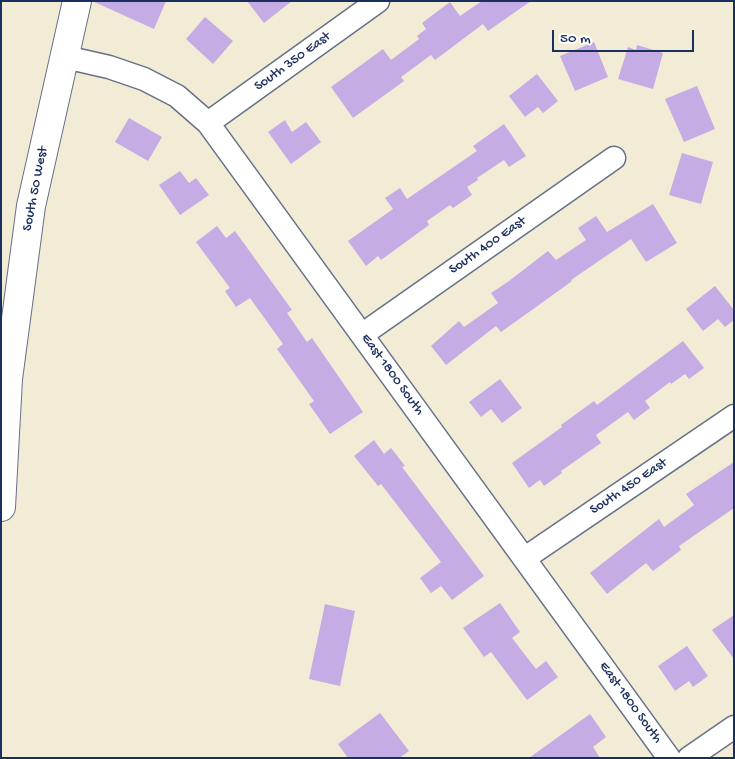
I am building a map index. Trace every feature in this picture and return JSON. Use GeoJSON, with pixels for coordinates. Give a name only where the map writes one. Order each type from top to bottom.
{"type":"FeatureCollection","features":[{"type":"Feature","properties":{"kind":"street","name":"South 50 West"},"geometry":{"type":"LineString","coordinates":[[1,507],[8,379],[31,206],[77,1]]}},
{"type":"Feature","properties":{"kind":"street","name":"South 350 East"},"geometry":{"type":"LineString","coordinates":[[208,123],[378,1]]}},
{"type":"Feature","properties":{"kind":"street","name":"East 1800 South"},"geometry":{"type":"LineString","coordinates":[[65,57],[144,79],[177,96],[208,123],[669,758]]}},
{"type":"Feature","properties":{"kind":"street","name":"South 400 East"},"geometry":{"type":"LineString","coordinates":[[363,334],[614,158]]}},
{"type":"Feature","properties":{"kind":"street","name":"South 450 East"},"geometry":{"type":"LineString","coordinates":[[525,558],[734,416]]}},
{"type":"Feature","properties":{"kind":"street"},"geometry":{"type":"LineString","coordinates":[[689,758],[734,727]]}},
{"type":"Feature","properties":{"kind":"building"},"geometry":{"type":"Polygon","coordinates":[[[92,1],[166,1],[154,29],[92,1]]]}},
{"type":"Feature","properties":{"kind":"building"},"geometry":{"type":"Polygon","coordinates":[[[247,1],[292,1],[264,23],[247,1]]]}},
{"type":"Feature","properties":{"kind":"building"},"geometry":{"type":"Polygon","coordinates":[[[482,1],[531,1],[488,31],[483,24],[435,60],[431,55],[401,77],[404,81],[353,118],[331,87],[383,49],[391,60],[419,39],[417,36],[426,29],[422,23],[450,2],[460,16],[482,1]]]}},
{"type":"Feature","properties":{"kind":"building"},"geometry":{"type":"Polygon","coordinates":[[[205,17],[233,41],[213,64],[186,39],[205,17]]]}},
{"type":"Feature","properties":{"kind":"building"},"geometry":{"type":"Polygon","coordinates":[[[594,42],[608,77],[575,91],[560,56],[594,42]]]}},
{"type":"Feature","properties":{"kind":"building"},"geometry":{"type":"Polygon","coordinates":[[[637,45],[663,53],[653,89],[618,79],[628,47],[636,50],[637,45]]]}},
{"type":"Feature","properties":{"kind":"building"},"geometry":{"type":"Polygon","coordinates":[[[537,74],[558,101],[543,113],[538,107],[525,117],[509,96],[537,74]]]}},
{"type":"Feature","properties":{"kind":"building"},"geometry":{"type":"Polygon","coordinates":[[[697,86],[715,129],[684,142],[665,99],[697,86]]]}},
{"type":"Feature","properties":{"kind":"building"},"geometry":{"type":"Polygon","coordinates":[[[129,118],[162,137],[148,161],[115,142],[129,118]]]}},
{"type":"Feature","properties":{"kind":"building"},"geometry":{"type":"Polygon","coordinates":[[[285,120],[292,132],[306,122],[321,142],[291,164],[268,132],[285,120]]]}},
{"type":"Feature","properties":{"kind":"building"},"geometry":{"type":"Polygon","coordinates":[[[504,124],[526,156],[509,167],[504,160],[477,178],[478,180],[467,187],[472,195],[453,208],[450,205],[427,221],[429,225],[381,260],[378,256],[366,266],[348,241],[393,209],[385,198],[400,188],[407,199],[477,151],[473,146],[504,124]]]}},
{"type":"Feature","properties":{"kind":"building"},"geometry":{"type":"Polygon","coordinates":[[[682,153],[713,162],[701,204],[669,195],[682,153]]]}},
{"type":"Feature","properties":{"kind":"building"},"geometry":{"type":"Polygon","coordinates":[[[180,171],[189,183],[196,178],[209,195],[180,215],[159,185],[180,171]]]}},
{"type":"Feature","properties":{"kind":"building"},"geometry":{"type":"Polygon","coordinates":[[[653,204],[677,243],[646,262],[631,239],[571,280],[501,332],[496,326],[446,365],[431,346],[459,321],[464,327],[498,303],[491,293],[548,251],[556,260],[586,240],[578,228],[596,216],[607,232],[653,204]]]}},
{"type":"Feature","properties":{"kind":"building"},"geometry":{"type":"Polygon","coordinates":[[[217,226],[226,238],[235,231],[292,310],[287,313],[307,342],[312,338],[363,412],[330,434],[309,404],[314,401],[277,349],[283,344],[250,298],[236,307],[225,291],[230,288],[196,242],[217,226]]]}},
{"type":"Feature","properties":{"kind":"building"},"geometry":{"type":"Polygon","coordinates":[[[715,286],[734,310],[734,320],[725,327],[718,319],[703,331],[686,309],[715,286]]]}},
{"type":"Feature","properties":{"kind":"building"},"geometry":{"type":"Polygon","coordinates":[[[683,341],[704,368],[689,379],[685,374],[671,384],[670,382],[645,401],[650,408],[634,420],[628,412],[596,435],[601,443],[561,471],[562,473],[544,486],[540,480],[529,488],[512,463],[594,401],[597,405],[683,341]]]}},
{"type":"Feature","properties":{"kind":"building"},"geometry":{"type":"Polygon","coordinates":[[[500,379],[522,408],[502,423],[491,409],[481,417],[469,402],[500,379]]]}},
{"type":"Feature","properties":{"kind":"building"},"geometry":{"type":"Polygon","coordinates":[[[374,440],[384,454],[391,448],[405,466],[402,467],[484,576],[452,600],[441,586],[431,593],[420,578],[441,562],[381,484],[378,486],[354,456],[374,440]]]}},
{"type":"Feature","properties":{"kind":"building"},"geometry":{"type":"Polygon","coordinates":[[[734,462],[734,508],[679,546],[681,550],[653,571],[646,563],[607,594],[590,573],[659,519],[664,527],[694,505],[686,494],[734,462]]]}},
{"type":"Feature","properties":{"kind":"building"},"geometry":{"type":"Polygon","coordinates":[[[500,603],[520,632],[512,638],[536,669],[546,661],[558,677],[527,700],[491,652],[484,657],[463,628],[500,603]]]}},
{"type":"Feature","properties":{"kind":"building"},"geometry":{"type":"Polygon","coordinates":[[[325,604],[355,611],[340,686],[309,679],[325,604]]]}},
{"type":"Feature","properties":{"kind":"building"},"geometry":{"type":"Polygon","coordinates":[[[734,615],[734,659],[712,630],[734,615]]]}},
{"type":"Feature","properties":{"kind":"building"},"geometry":{"type":"Polygon","coordinates":[[[687,646],[708,676],[693,687],[689,681],[675,691],[658,666],[687,646]]]}},
{"type":"Feature","properties":{"kind":"building"},"geometry":{"type":"Polygon","coordinates":[[[380,713],[409,751],[399,758],[348,758],[338,744],[380,713]]]}},
{"type":"Feature","properties":{"kind":"building"},"geometry":{"type":"Polygon","coordinates":[[[590,714],[606,737],[593,747],[600,758],[529,758],[590,714]]]}}]}
